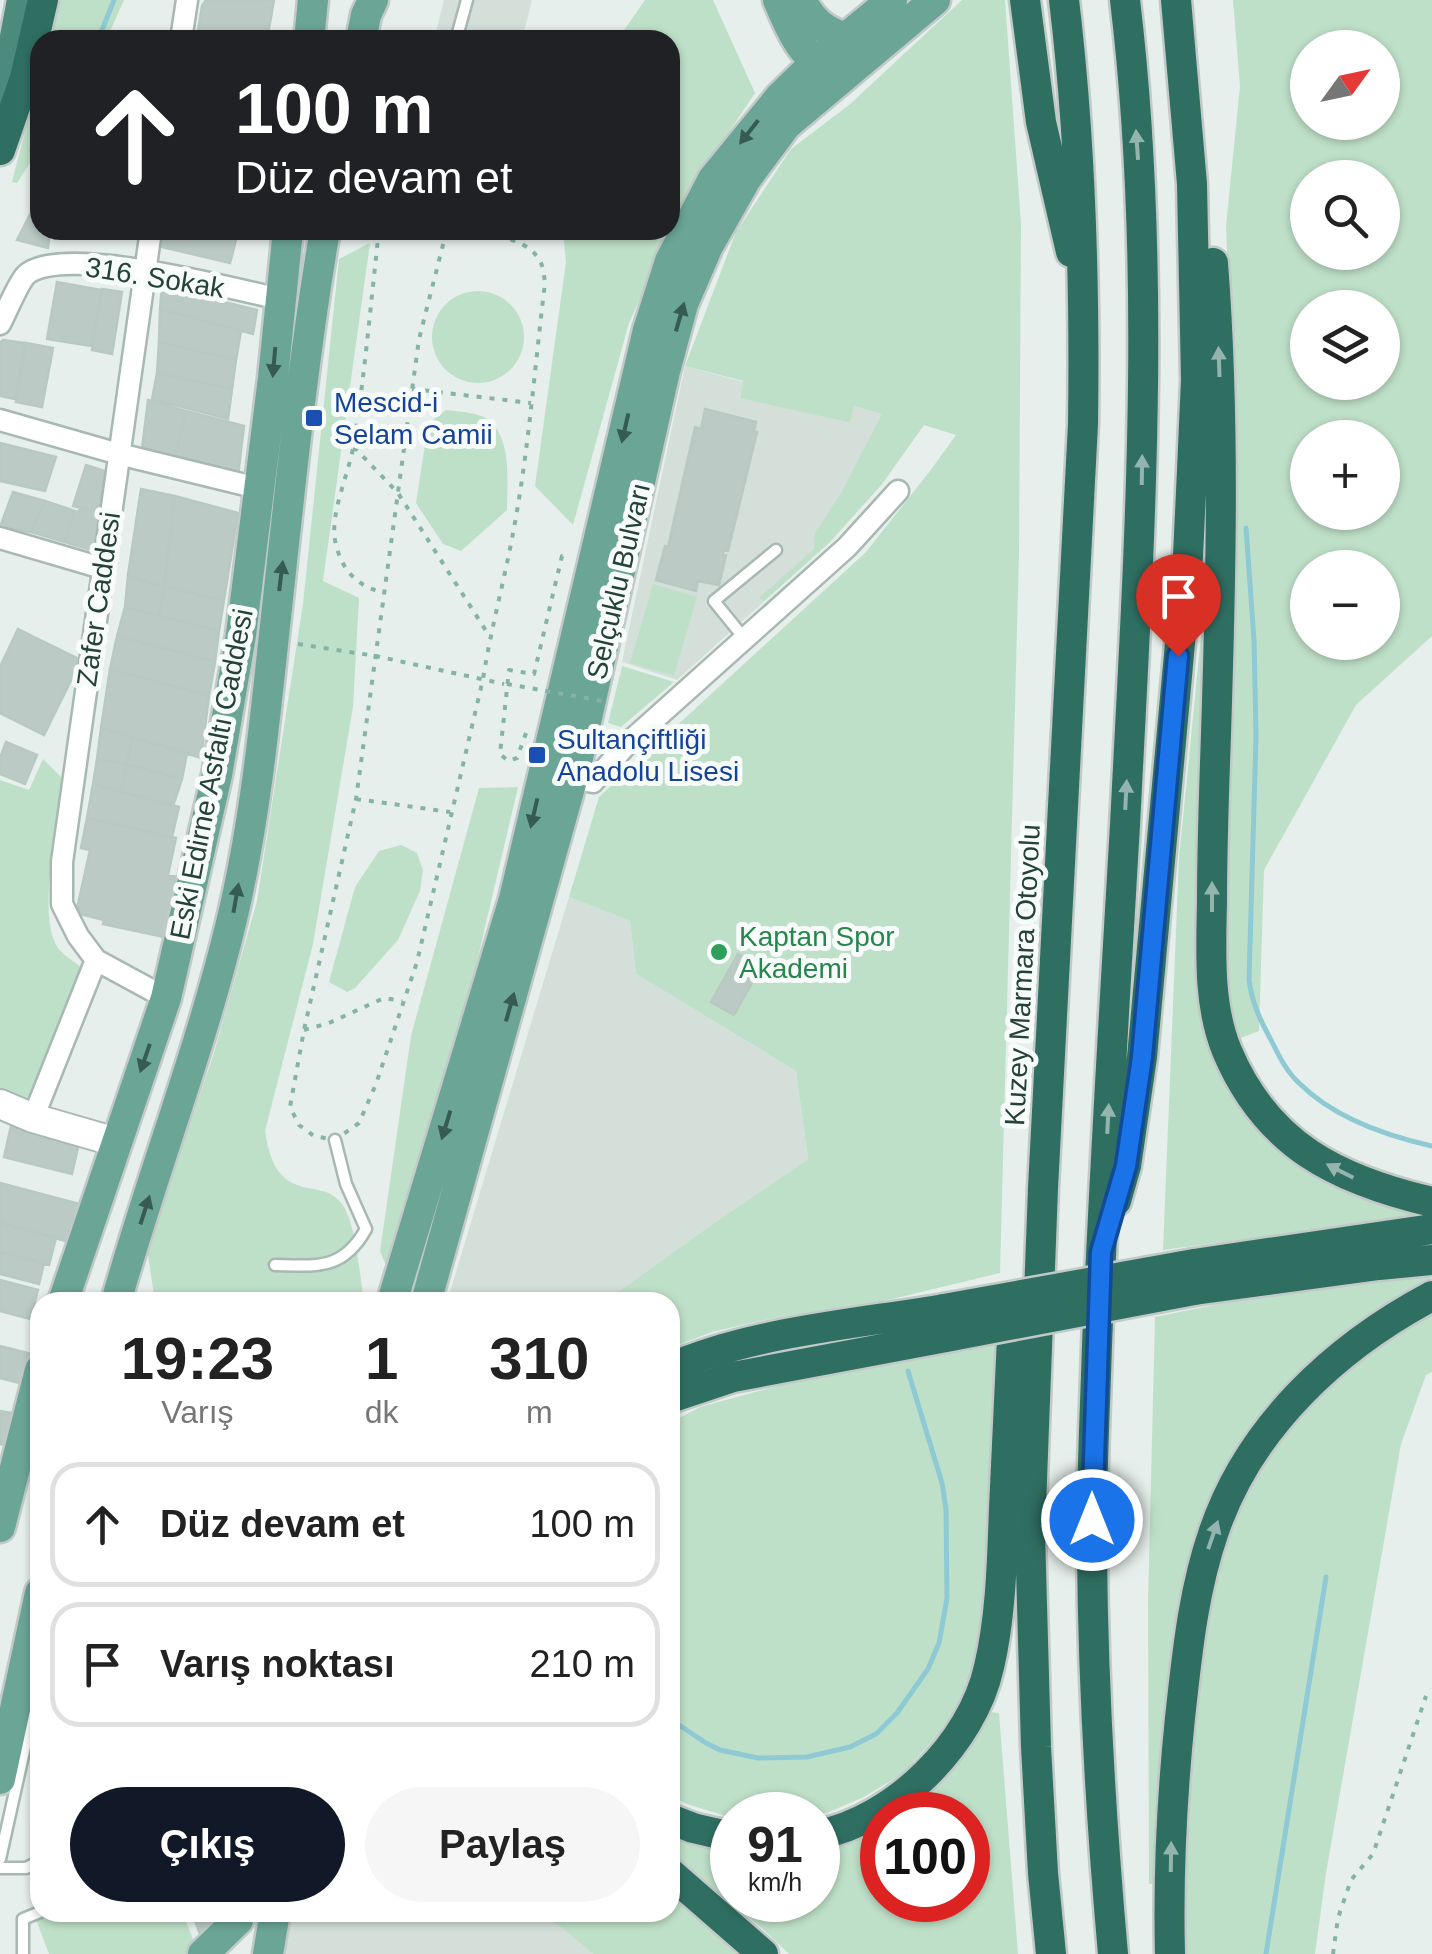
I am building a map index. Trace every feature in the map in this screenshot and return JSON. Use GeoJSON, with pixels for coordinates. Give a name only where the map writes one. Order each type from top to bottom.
{"type":"FeatureCollection","features":[{"type":"Feature","properties":{"kind":"highway"},"geometry":{"type":"LineString","coordinates":[[0,116],[22,0]]}},
{"type":"Feature","properties":{"kind":"highway"},"geometry":{"type":"LineString","coordinates":[[36,30],[44,0]]}},
{"type":"Feature","properties":{"kind":"highway"},"geometry":{"type":"LineString","coordinates":[[1025,0],[1041,122],[1084,302]]}},
{"type":"Feature","properties":{"kind":"highway","name":"Kuzey Marmara Otoyolu"},"geometry":{"type":"LineString","coordinates":[[1051,1954],[1036,1747],[1031,1551],[1040,1236],[1079,526],[1084,302],[1082,209],[1064,0]]}},
{"type":"Feature","properties":{"kind":"highway"},"geometry":{"type":"LineString","coordinates":[[1113,1954],[1102,1832],[1092,1551],[1101,1252],[1140,542],[1145,343],[1141,204],[1125,0]]}},
{"type":"Feature","properties":{"kind":"highway"},"geometry":{"type":"LineString","coordinates":[[1101,1252],[1126,1166],[1142,1057],[1188,556],[1196,380],[1192,184],[1176,0]]}},
{"type":"Feature","properties":{"kind":"highway"},"geometry":{"type":"LineString","coordinates":[[0,150],[30,55]]}},
{"type":"Feature","properties":{"kind":"highway"},"geometry":{"type":"LineString","coordinates":[[1184,86],[1207,205],[1218,348],[1222,514],[1212,922],[1218,1027],[1240,1078],[1281,1132],[1340,1173],[1387,1192],[1432,1202]]}},
{"type":"Feature","properties":{"kind":"highway"},"geometry":{"type":"LineString","coordinates":[[680,1395],[945,1323],[1432,1230]]}},
{"type":"Feature","properties":{"kind":"highway"},"geometry":{"type":"LineString","coordinates":[[840,1827],[886,1807],[934,1767],[974,1710],[989,1669],[1002,1566],[1014,1317],[1040,1236]]}},
{"type":"Feature","properties":{"kind":"highway"},"geometry":{"type":"LineString","coordinates":[[1194,1277],[1432,1260]]}},
{"type":"Feature","properties":{"kind":"highway"},"geometry":{"type":"LineString","coordinates":[[1170,1954],[1179,1731],[1192,1618],[1214,1530],[1251,1458],[1306,1387],[1358,1341],[1432,1296]]}},
{"type":"Feature","properties":{"kind":"highway"},"geometry":{"type":"LineString","coordinates":[[680,1364],[744,1344],[945,1323]]}},
{"type":"Feature","properties":{"kind":"highway"},"geometry":{"type":"LineString","coordinates":[[680,1823],[710,1832]]}},
{"type":"Feature","properties":{"kind":"highway"},"geometry":{"type":"LineString","coordinates":[[680,1883],[763,1954]]}},
{"type":"Feature","properties":{"kind":"main road"},"geometry":{"type":"LineString","coordinates":[[310,30],[313,0]]}},
{"type":"Feature","properties":{"kind":"main road"},"geometry":{"type":"LineString","coordinates":[[362,30],[374,0]]}},
{"type":"Feature","properties":{"kind":"main road"},"geometry":{"type":"LineString","coordinates":[[778,0],[802,48],[816,62],[829,68],[854,69]]}},
{"type":"Feature","properties":{"kind":"main road"},"geometry":{"type":"LineString","coordinates":[[802,0],[824,31],[845,38]]}},
{"type":"Feature","properties":{"kind":"main road","name":"Selçuklu Bulvarı"},"geometry":{"type":"LineString","coordinates":[[395,1292],[514,900],[648,330],[670,261],[713,179],[760,118],[816,62],[892,0]]}},
{"type":"Feature","properties":{"kind":"main road","name":"Selçuklu Bulvarı"},"geometry":{"type":"LineString","coordinates":[[429,1292],[573,778],[683,304],[708,246],[746,179],[786,126],[936,0]]}},
{"type":"Feature","properties":{"kind":"main road","name":"Eski Edirne Asfaltı Caddesi"},"geometry":{"type":"LineString","coordinates":[[65,1292],[166,998],[220,758],[242,634],[287,240]]}},
{"type":"Feature","properties":{"kind":"main road","name":"Eski Edirne Asfaltı Caddesi"},"geometry":{"type":"LineString","coordinates":[[119,1292],[232,918],[269,700],[303,381],[324,240]]}},
{"type":"Feature","properties":{"kind":"main road"},"geometry":{"type":"LineString","coordinates":[[0,1527],[30,1409]]}},
{"type":"Feature","properties":{"kind":"main road"},"geometry":{"type":"LineString","coordinates":[[0,1779],[30,1640]]}},
{"type":"Feature","properties":{"kind":"main road"},"geometry":{"type":"LineString","coordinates":[[203,1954],[233,1922]]}},
{"type":"Feature","properties":{"kind":"main road"},"geometry":{"type":"LineString","coordinates":[[232,1954],[238,1922]]}},
{"type":"Feature","properties":{"kind":"main road"},"geometry":{"type":"LineString","coordinates":[[268,1954],[273,1922]]}},
{"type":"Feature","properties":{"kind":"street"},"geometry":{"type":"LineString","coordinates":[[183,30],[188,0]]}},
{"type":"Feature","properties":{"kind":"street","name":"Zafer Caddesi"},"geometry":{"type":"LineString","coordinates":[[148,240],[62,862],[62,904],[96,960],[166,998]]}},
{"type":"Feature","properties":{"kind":"street","name":"316. Sokak"},"geometry":{"type":"LineString","coordinates":[[0,324],[26,276],[64,264],[144,270],[280,298]]}},
{"type":"Feature","properties":{"kind":"street"},"geometry":{"type":"LineString","coordinates":[[0,420],[258,488]]}},
{"type":"Feature","properties":{"kind":"street"},"geometry":{"type":"LineString","coordinates":[[573,778],[593,782],[628,743],[847,547],[898,491]]}},
{"type":"Feature","properties":{"kind":"street"},"geometry":{"type":"LineString","coordinates":[[0,538],[102,568]]}},
{"type":"Feature","properties":{"kind":"street"},"geometry":{"type":"LineString","coordinates":[[33,1118],[96,960]]}},
{"type":"Feature","properties":{"kind":"street"},"geometry":{"type":"LineString","coordinates":[[0,1104],[33,1118],[116,1142]]}},
{"type":"Feature","properties":{"kind":"lane"},"geometry":{"type":"LineString","coordinates":[[458,30],[466,0]]}},
{"type":"Feature","properties":{"kind":"lane"},"geometry":{"type":"LineString","coordinates":[[744,639],[714,601],[776,550]]}},
{"type":"Feature","properties":{"kind":"lane"},"geometry":{"type":"LineString","coordinates":[[276,1265],[345,1258],[366,1229],[346,1184],[335,1140]]}},
{"type":"Feature","properties":{"kind":"lane"},"geometry":{"type":"LineString","coordinates":[[0,1859],[30,1724]]}},
{"type":"Feature","properties":{"kind":"lane"},"geometry":{"type":"LineString","coordinates":[[0,1868],[30,1866]]}},
{"type":"Feature","properties":{"kind":"lane"},"geometry":{"type":"LineString","coordinates":[[23,1954],[23,1920],[30,1917]]}},
{"type":"Feature","properties":{"kind":"path"},"geometry":{"type":"LineString","coordinates":[[378,240],[354,447],[334,534],[340,561],[361,584],[384,593]]}},
{"type":"Feature","properties":{"kind":"path"},"geometry":{"type":"LineString","coordinates":[[444,240],[419,339],[356,799],[290,1107],[299,1126],[314,1136],[335,1140],[359,1124],[417,962],[514,528],[546,282],[541,260],[513,240]]}},
{"type":"Feature","properties":{"kind":"path"},"geometry":{"type":"LineString","coordinates":[[412,388],[532,403]]}},
{"type":"Feature","properties":{"kind":"path"},"geometry":{"type":"LineString","coordinates":[[354,447],[398,493],[490,637]]}},
{"type":"Feature","properties":{"kind":"path"},"geometry":{"type":"LineString","coordinates":[[528,728],[516,758],[508,761],[500,754],[510,670],[534,674],[562,556],[593,564]]}},
{"type":"Feature","properties":{"kind":"path"},"geometry":{"type":"LineString","coordinates":[[274,640],[608,702]]}},
{"type":"Feature","properties":{"kind":"path"},"geometry":{"type":"LineString","coordinates":[[356,799],[450,812]]}},
{"type":"Feature","properties":{"kind":"path"},"geometry":{"type":"LineString","coordinates":[[304,1030],[384,998],[403,1002]]}},
{"type":"Feature","properties":{"kind":"path"},"geometry":{"type":"LineString","coordinates":[[1334,1954],[1338,1918],[1351,1880],[1373,1854],[1426,1696]]}},
{"type":"Feature","properties":{"kind":"shaded area"},"geometry":{"type":"Polygon","coordinates":[[[444,0],[532,0],[524,30],[436,30],[444,0]]]}},
{"type":"Feature","properties":{"kind":"shaded area"},"geometry":{"type":"Polygon","coordinates":[[[685,366],[743,382],[740,397],[849,423],[854,406],[924,425],[882,484],[830,542],[677,680],[622,662],[685,366]]]}},
{"type":"Feature","properties":{"kind":"shaded area"},"geometry":{"type":"Polygon","coordinates":[[[569,897],[630,921],[636,974],[796,1071],[808,1159],[618,1292],[450,1292],[569,897]]]}},
{"type":"Feature","properties":{"kind":"shaded area"},"geometry":{"type":"Polygon","coordinates":[[[288,1922],[553,1922],[593,1954],[280,1954],[288,1922]]]}},
{"type":"Feature","properties":{"kind":"green space"},"geometry":{"type":"Polygon","coordinates":[[[59,0],[124,0],[110,30],[52,30],[59,0]]]}},
{"type":"Feature","properties":{"kind":"green space"},"geometry":{"type":"Polygon","coordinates":[[[645,0],[713,0],[755,93],[680,210],[680,30],[624,30],[645,0]]]}},
{"type":"Feature","properties":{"kind":"green space"},"geometry":{"type":"Polygon","coordinates":[[[962,0],[1005,0],[1021,224],[1019,554],[1000,1273],[884,1301],[765,1320],[680,1344],[680,1292],[618,1292],[808,1159],[796,1071],[636,974],[630,921],[569,897],[599,797],[866,552],[956,435],[924,425],[882,484],[830,542],[764,601],[759,598],[814,549],[815,533],[841,493],[882,414],[854,406],[850,423],[740,398],[743,381],[685,366],[736,232],[791,149],[849,105],[962,0]]]}},
{"type":"Feature","properties":{"kind":"green space"},"geometry":{"type":"Polygon","coordinates":[[[1233,0],[1432,0],[1432,636],[1356,705],[1264,870],[1259,1031],[1238,1039],[1225,996],[1228,649],[1238,519],[1226,226],[1240,86],[1233,0]]]}},
{"type":"Feature","properties":{"kind":"green space"},"geometry":{"type":"Polygon","coordinates":[[[30,112],[30,163],[17,183],[12,182],[30,112]]]}},
{"type":"Feature","properties":{"kind":"green space"},"geometry":{"type":"Polygon","coordinates":[[[564,240],[667,240],[629,323],[573,525],[535,486],[566,262],[564,240]]]}},
{"type":"Feature","properties":{"kind":"green space"},"geometry":{"type":"Polygon","coordinates":[[[370,243],[323,581],[359,598],[353,707],[313,944],[265,1131],[272,1160],[288,1181],[331,1194],[347,1212],[362,1292],[154,1292],[147,1248],[213,1056],[257,901],[303,604],[339,259],[370,243]]]}},
{"type":"Feature","properties":{"kind":"green space"},"geometry":{"type":"Polygon","coordinates":[[[478,291],[495,295],[510,305],[520,320],[524,337],[520,354],[510,369],[495,379],[478,383],[461,379],[446,369],[436,354],[432,337],[436,320],[446,305],[461,295],[478,291]]]}},
{"type":"Feature","properties":{"kind":"green space"},"geometry":{"type":"Polygon","coordinates":[[[446,410],[488,419],[503,442],[507,464],[507,510],[461,551],[443,544],[416,503],[426,438],[433,420],[446,410]]]}},
{"type":"Feature","properties":{"kind":"green space"},"geometry":{"type":"Polygon","coordinates":[[[653,584],[697,597],[674,676],[630,663],[653,584]]]}},
{"type":"Feature","properties":{"kind":"green space"},"geometry":{"type":"Polygon","coordinates":[[[1205,596],[1200,963],[1268,1138],[1296,1164],[1333,1187],[1383,1205],[1429,1215],[1163,1250],[1179,858],[1205,596]]]}},
{"type":"Feature","properties":{"kind":"green space"},"geometry":{"type":"Polygon","coordinates":[[[622,666],[674,682],[621,727],[608,723],[622,666]]]}},
{"type":"Feature","properties":{"kind":"green space"},"geometry":{"type":"Polygon","coordinates":[[[43,759],[66,782],[51,867],[52,933],[60,951],[82,968],[27,1100],[0,1089],[0,780],[29,790],[43,759]]]}},
{"type":"Feature","properties":{"kind":"green space"},"geometry":{"type":"Polygon","coordinates":[[[518,787],[462,1025],[388,1270],[380,1251],[411,1036],[479,788],[518,787]]]}},
{"type":"Feature","properties":{"kind":"green space"},"geometry":{"type":"Polygon","coordinates":[[[401,845],[417,853],[423,870],[420,891],[398,940],[347,992],[329,982],[355,887],[379,851],[401,845]]]}},
{"type":"Feature","properties":{"kind":"green space"},"geometry":{"type":"Polygon","coordinates":[[[1430,1274],[1430,1284],[1230,1471],[1160,1883],[1149,1884],[1148,1602],[1155,1317],[1293,1289],[1430,1274]]]}},
{"type":"Feature","properties":{"kind":"green space"},"geometry":{"type":"Polygon","coordinates":[[[1432,1309],[1432,1372],[1426,1375],[1401,1444],[1315,1954],[1185,1954],[1196,1690],[1213,1588],[1228,1539],[1247,1492],[1272,1447],[1305,1406],[1350,1365],[1432,1309]]]}},
{"type":"Feature","properties":{"kind":"green space"},"geometry":{"type":"Polygon","coordinates":[[[997,1345],[989,1607],[970,1686],[937,1736],[902,1774],[872,1792],[860,1792],[860,1799],[840,1807],[840,1792],[710,1792],[710,1811],[680,1800],[680,1418],[700,1407],[781,1385],[997,1345]]]}},
{"type":"Feature","properties":{"kind":"green space"},"geometry":{"type":"Polygon","coordinates":[[[991,1712],[999,1713],[1018,1954],[789,1954],[754,1922],[840,1922],[840,1844],[860,1836],[860,1922],[990,1922],[990,1792],[931,1792],[954,1768],[991,1712]]]}},
{"type":"Feature","properties":{"kind":"green space"},"geometry":{"type":"Polygon","coordinates":[[[680,1838],[710,1847],[710,1885],[680,1859],[680,1838]]]}},
{"type":"Feature","properties":{"kind":"green space"},"geometry":{"type":"Polygon","coordinates":[[[680,1903],[737,1954],[593,1954],[553,1922],[680,1922],[680,1903]]]}},
{"type":"Feature","properties":{"kind":"green space"},"geometry":{"type":"Polygon","coordinates":[[[37,1922],[186,1922],[197,1950],[186,1954],[49,1954],[37,1922]]]}},
{"type":"Feature","properties":{"kind":"building"},"geometry":{"type":"Polygon","coordinates":[[[206,0],[274,0],[269,30],[198,30],[206,0]]]}},
{"type":"Feature","properties":{"kind":"building"},"geometry":{"type":"Polygon","coordinates":[[[30,215],[30,240],[49,240],[48,248],[17,240],[30,215]]]}},
{"type":"Feature","properties":{"kind":"building"},"geometry":{"type":"Polygon","coordinates":[[[159,240],[236,240],[230,263],[158,246],[159,240]]]}},
{"type":"Feature","properties":{"kind":"building"},"geometry":{"type":"Polygon","coordinates":[[[57,282],[101,290],[92,346],[47,339],[57,282]]]}},
{"type":"Feature","properties":{"kind":"building"},"geometry":{"type":"Polygon","coordinates":[[[162,287],[257,310],[253,334],[160,309],[162,287]]]}},
{"type":"Feature","properties":{"kind":"building"},"geometry":{"type":"Polygon","coordinates":[[[102,289],[122,292],[112,354],[92,350],[102,289]]]}},
{"type":"Feature","properties":{"kind":"building"},"geometry":{"type":"Polygon","coordinates":[[[160,309],[241,331],[236,360],[159,342],[160,309]]]}},
{"type":"Feature","properties":{"kind":"building"},"geometry":{"type":"Polygon","coordinates":[[[3,340],[25,343],[15,399],[0,396],[3,340]]]}},
{"type":"Feature","properties":{"kind":"building"},"geometry":{"type":"Polygon","coordinates":[[[159,342],[236,360],[232,389],[157,373],[159,342]]]}},
{"type":"Feature","properties":{"kind":"building"},"geometry":{"type":"Polygon","coordinates":[[[26,343],[53,348],[42,407],[16,402],[26,343]]]}},
{"type":"Feature","properties":{"kind":"building"},"geometry":{"type":"Polygon","coordinates":[[[157,373],[232,389],[228,419],[152,399],[157,373]]]}},
{"type":"Feature","properties":{"kind":"building"},"geometry":{"type":"Polygon","coordinates":[[[148,400],[186,411],[175,459],[142,449],[148,400]]]}},
{"type":"Feature","properties":{"kind":"building"},"geometry":{"type":"Polygon","coordinates":[[[705,409],[756,422],[757,432],[728,551],[723,550],[726,555],[719,585],[698,581],[696,591],[656,580],[665,546],[668,547],[695,427],[701,429],[705,409]]]}},
{"type":"Feature","properties":{"kind":"building"},"geometry":{"type":"Polygon","coordinates":[[[186,411],[244,426],[238,476],[175,459],[186,411]]]}},
{"type":"Feature","properties":{"kind":"building"},"geometry":{"type":"Polygon","coordinates":[[[0,443],[56,457],[45,491],[0,481],[0,443]]]}},
{"type":"Feature","properties":{"kind":"building"},"geometry":{"type":"Polygon","coordinates":[[[86,465],[105,471],[98,512],[73,506],[86,465]]]}},
{"type":"Feature","properties":{"kind":"building"},"geometry":{"type":"Polygon","coordinates":[[[141,489],[175,496],[164,587],[128,575],[141,489]]]}},
{"type":"Feature","properties":{"kind":"building"},"geometry":{"type":"Polygon","coordinates":[[[13,492],[45,501],[31,532],[0,527],[13,492]]]}},
{"type":"Feature","properties":{"kind":"building"},"geometry":{"type":"Polygon","coordinates":[[[175,496],[238,513],[224,600],[164,587],[175,496]]]}},
{"type":"Feature","properties":{"kind":"building"},"geometry":{"type":"Polygon","coordinates":[[[45,501],[75,511],[64,542],[31,532],[45,501]]]}},
{"type":"Feature","properties":{"kind":"building"},"geometry":{"type":"Polygon","coordinates":[[[80,508],[98,512],[95,551],[64,542],[75,511],[80,508]]]}},
{"type":"Feature","properties":{"kind":"building"},"geometry":{"type":"Polygon","coordinates":[[[128,576],[164,587],[159,616],[125,607],[128,576]]]}},
{"type":"Feature","properties":{"kind":"building"},"geometry":{"type":"Polygon","coordinates":[[[164,587],[224,600],[219,631],[159,616],[164,587]]]}},
{"type":"Feature","properties":{"kind":"building"},"geometry":{"type":"Polygon","coordinates":[[[125,607],[219,631],[215,662],[117,636],[125,607]]]}},
{"type":"Feature","properties":{"kind":"building"},"geometry":{"type":"Polygon","coordinates":[[[18,629],[81,660],[44,735],[0,713],[0,667],[18,629]]]}},
{"type":"Feature","properties":{"kind":"building"},"geometry":{"type":"Polygon","coordinates":[[[117,636],[215,662],[209,696],[110,669],[117,636]]]}},
{"type":"Feature","properties":{"kind":"building"},"geometry":{"type":"Polygon","coordinates":[[[110,669],[209,696],[201,758],[101,728],[110,669]]]}},
{"type":"Feature","properties":{"kind":"building"},"geometry":{"type":"Polygon","coordinates":[[[101,728],[132,737],[127,764],[97,759],[101,728]]]}},
{"type":"Feature","properties":{"kind":"building"},"geometry":{"type":"Polygon","coordinates":[[[132,737],[187,753],[182,779],[127,764],[132,737]]]}},
{"type":"Feature","properties":{"kind":"building"},"geometry":{"type":"Polygon","coordinates":[[[6,742],[37,755],[25,784],[0,774],[6,742]]]}},
{"type":"Feature","properties":{"kind":"building"},"geometry":{"type":"Polygon","coordinates":[[[97,759],[127,764],[121,792],[93,784],[97,759]]]}},
{"type":"Feature","properties":{"kind":"building"},"geometry":{"type":"Polygon","coordinates":[[[127,764],[182,779],[173,806],[121,792],[127,764]]]}},
{"type":"Feature","properties":{"kind":"building"},"geometry":{"type":"Polygon","coordinates":[[[93,784],[179,807],[172,837],[87,818],[93,784]]]}},
{"type":"Feature","properties":{"kind":"building"},"geometry":{"type":"Polygon","coordinates":[[[87,818],[176,838],[168,875],[177,877],[164,937],[103,924],[104,920],[76,913],[90,850],[81,848],[87,818]]]}},
{"type":"Feature","properties":{"kind":"building"},"geometry":{"type":"Polygon","coordinates":[[[738,954],[761,967],[734,1015],[711,1002],[738,954]]]}},
{"type":"Feature","properties":{"kind":"building"},"geometry":{"type":"Polygon","coordinates":[[[11,1126],[79,1143],[72,1174],[4,1157],[11,1126]]]}},
{"type":"Feature","properties":{"kind":"building"},"geometry":{"type":"Polygon","coordinates":[[[0,1183],[79,1204],[69,1242],[0,1223],[0,1183]]]}},
{"type":"Feature","properties":{"kind":"building"},"geometry":{"type":"Polygon","coordinates":[[[0,1223],[56,1238],[49,1265],[0,1252],[0,1223]]]}},
{"type":"Feature","properties":{"kind":"building"},"geometry":{"type":"Polygon","coordinates":[[[0,1252],[44,1263],[39,1284],[0,1274],[0,1252]]]}},
{"type":"Feature","properties":{"kind":"building"},"geometry":{"type":"Polygon","coordinates":[[[0,1280],[38,1290],[30,1292],[30,1319],[0,1311],[0,1280]]]}},
{"type":"Feature","properties":{"kind":"building"},"geometry":{"type":"Polygon","coordinates":[[[0,1346],[30,1354],[23,1384],[0,1378],[0,1346]]]}},
{"type":"Feature","properties":{"kind":"building"},"geometry":{"type":"Polygon","coordinates":[[[0,1411],[17,1414],[9,1446],[0,1444],[0,1411]]]}},
{"type":"Feature","properties":{"kind":"building"},"geometry":{"type":"Polygon","coordinates":[[[196,1922],[215,1922],[217,1928],[200,1934],[196,1922]]]}},
{"type":"Feature","properties":{"kind":"waterway"},"geometry":{"type":"LineString","coordinates":[[102,30],[114,0]]}},
{"type":"Feature","properties":{"kind":"waterway"},"geometry":{"type":"LineString","coordinates":[[1246,528],[1256,736],[1249,980],[1254,1003],[1286,1068],[1313,1095],[1361,1124],[1432,1146]]}},
{"type":"Feature","properties":{"kind":"waterway"},"geometry":{"type":"LineString","coordinates":[[680,1726],[720,1750],[758,1758],[807,1757],[850,1747],[876,1734],[897,1713],[928,1669],[939,1643],[947,1598],[946,1509],[942,1483],[908,1371]]}},
{"type":"Feature","properties":{"kind":"waterway"},"geometry":{"type":"LineString","coordinates":[[1266,1954],[1326,1577]]}},
{"type":"Feature","properties":{"kind":"place","name":"Mescid-i Selam Camii"},"geometry":{"type":"Point","coordinates":[314,418]}},
{"type":"Feature","properties":{"kind":"place","name":"Sultançiftliği Anadolu Lisesi"},"geometry":{"type":"Point","coordinates":[537,755]}},
{"type":"Feature","properties":{"kind":"place","name":"Kaptan Spor Akademi"},"geometry":{"type":"Point","coordinates":[719,952]}},
{"type":"Feature","properties":{"kind":"route"},"geometry":{"type":"LineString","coordinates":[[1092,1520],[1101,1252],[1126,1166],[1142,1057],[1178,656]]}}]}
